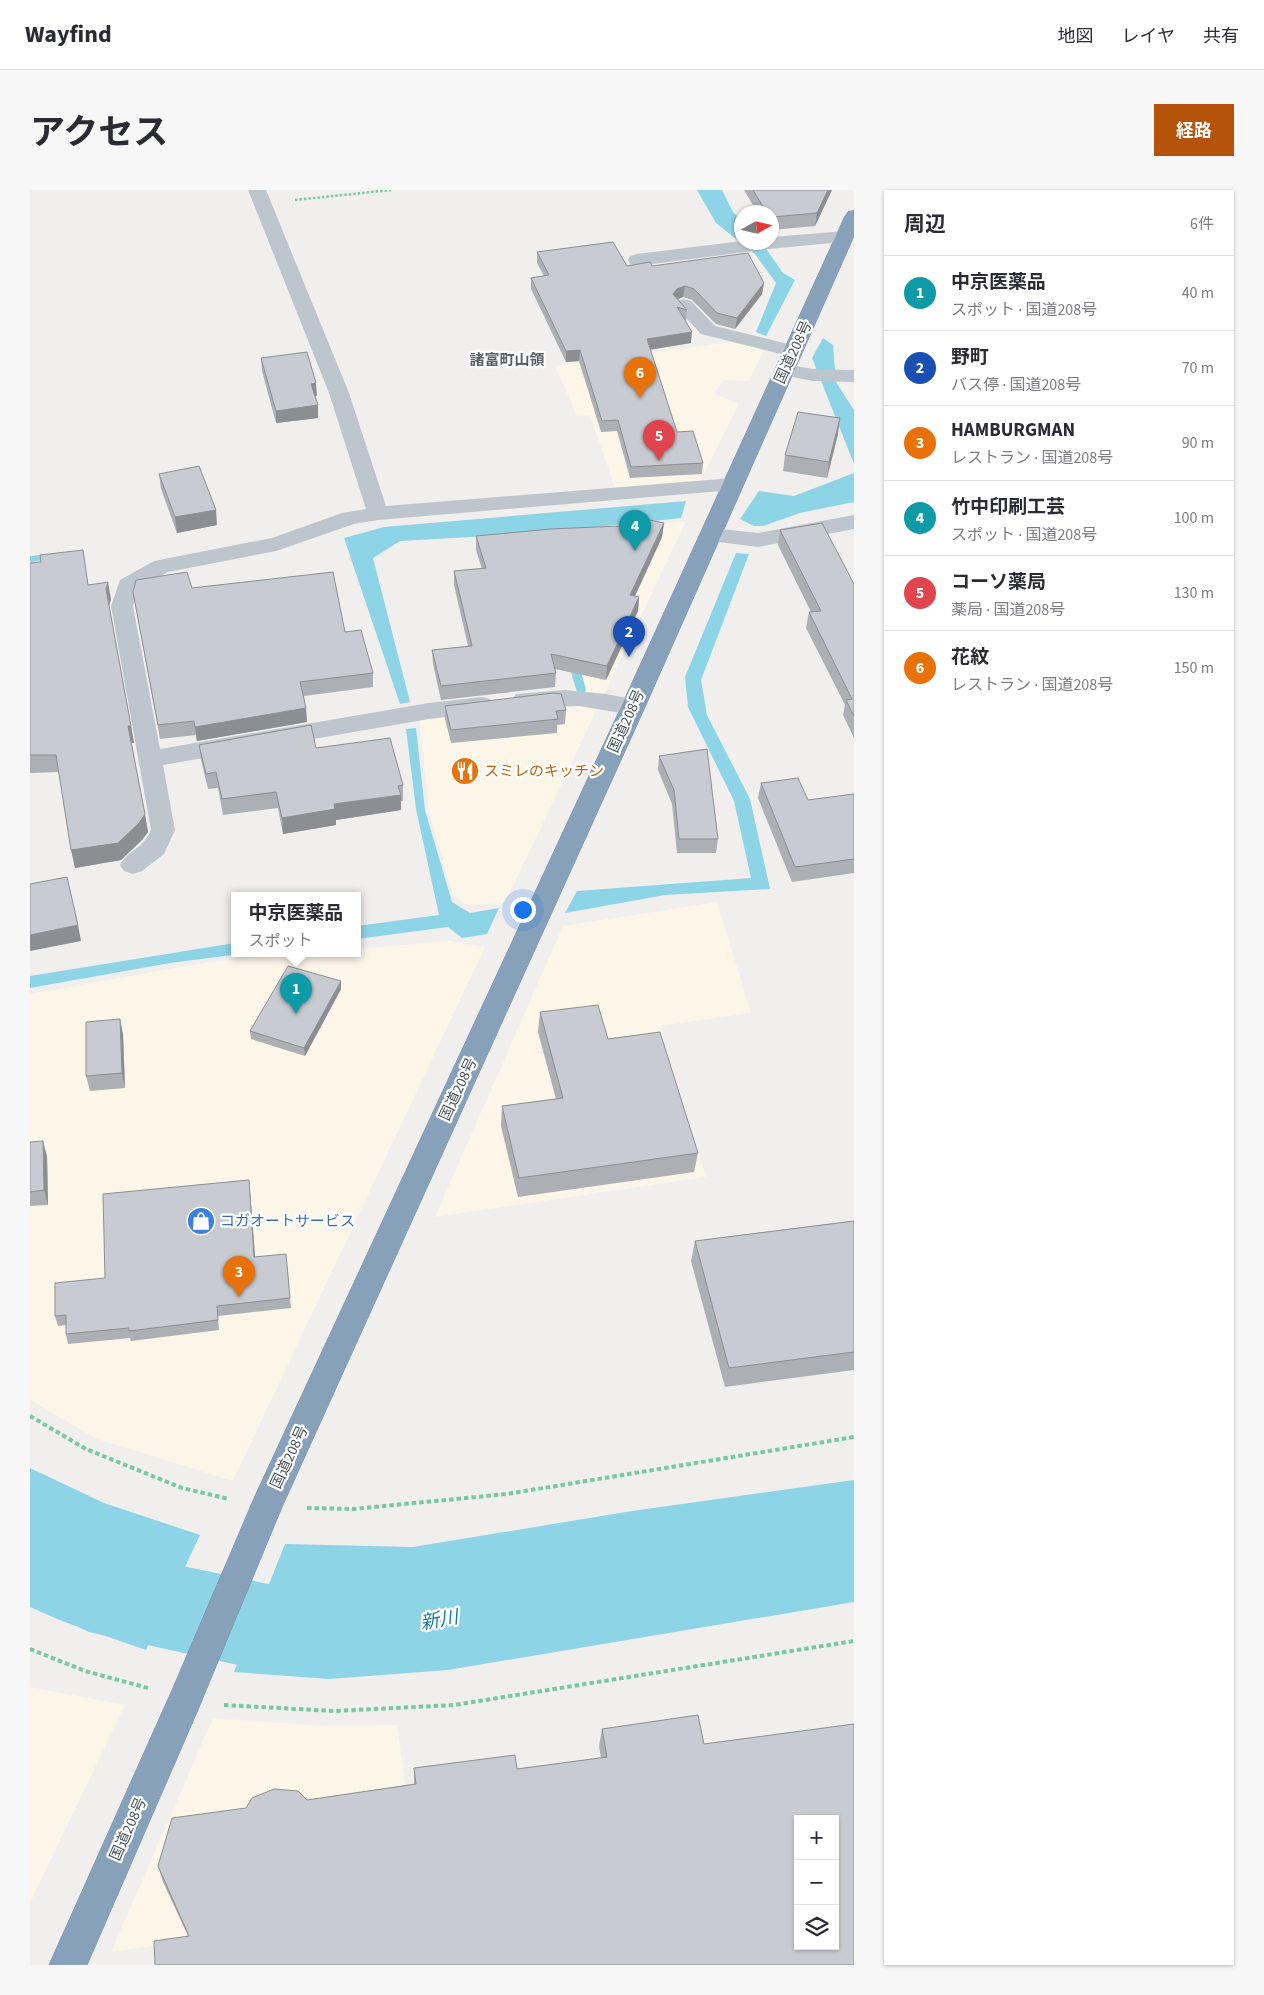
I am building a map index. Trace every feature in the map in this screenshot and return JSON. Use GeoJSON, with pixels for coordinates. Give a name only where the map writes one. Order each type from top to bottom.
{"type":"FeatureCollection","features":[{"type":"Feature","properties":{"kind":"highway","name":"国道208号"},"geometry":{"type":"LineString","coordinates":[[68,1965],[185,1700],[266,1506],[633,707],[849,226]]}},
{"type":"Feature","properties":{"kind":"street"},"geometry":{"type":"LineString","coordinates":[[259,197],[339,394],[378,513]]}},
{"type":"Feature","properties":{"kind":"street"},"geometry":{"type":"LineString","coordinates":[[779,241],[849,226]]}},
{"type":"Feature","properties":{"kind":"street"},"geometry":{"type":"LineString","coordinates":[[637,260],[734,248]]}},
{"type":"Feature","properties":{"kind":"street"},"geometry":{"type":"LineString","coordinates":[[684,305],[708,330],[789,361],[813,375],[848,377]]}},
{"type":"Feature","properties":{"kind":"street"},"geometry":{"type":"LineString","coordinates":[[133,865],[155,848],[163,830],[122,606],[128,585],[162,566],[276,544],[350,518],[378,513],[733,484]]}},
{"type":"Feature","properties":{"kind":"street"},"geometry":{"type":"LineString","coordinates":[[711,535],[758,540],[854,522]]}},
{"type":"Feature","properties":{"kind":"street"},"geometry":{"type":"LineString","coordinates":[[150,759],[429,711],[552,697],[606,700],[633,707]]}},
{"type":"Feature","properties":{"kind":"path"},"geometry":{"type":"LineString","coordinates":[[259,197],[391,190]]}},
{"type":"Feature","properties":{"kind":"path"},"geometry":{"type":"LineString","coordinates":[[30,1416],[86,1449],[182,1488],[266,1506],[352,1509],[507,1494],[854,1437]]}},
{"type":"Feature","properties":{"kind":"path"},"geometry":{"type":"LineString","coordinates":[[30,1649],[85,1671],[185,1700],[235,1707],[334,1711],[454,1705],[854,1641]]}},
{"type":"Feature","properties":{"kind":"shaded area"},"geometry":{"type":"Polygon","coordinates":[[[731,342],[764,350],[749,381],[723,380],[715,394],[739,404],[701,480],[615,488],[590,415],[577,416],[555,366],[731,342]]]}},
{"type":"Feature","properties":{"kind":"shaded area"},"geometry":{"type":"Polygon","coordinates":[[[686,521],[505,903],[467,905],[453,895],[429,811],[418,706],[584,690],[543,538],[686,521]]]}},
{"type":"Feature","properties":{"kind":"shaded area"},"geometry":{"type":"Polygon","coordinates":[[[717,902],[751,1013],[660,1026],[706,1177],[435,1217],[563,926],[717,902]]]}},
{"type":"Feature","properties":{"kind":"shaded area"},"geometry":{"type":"Polygon","coordinates":[[[449,941],[485,947],[233,1481],[97,1439],[30,1400],[30,994],[209,962],[267,957],[361,957],[361,949],[449,941]]]}},
{"type":"Feature","properties":{"kind":"shaded area"},"geometry":{"type":"Polygon","coordinates":[[[30,1687],[125,1705],[30,1903],[30,1687]]]}},
{"type":"Feature","properties":{"kind":"shaded area"},"geometry":{"type":"Polygon","coordinates":[[[213,1718],[321,1726],[397,1725],[422,1906],[111,1952],[213,1718]]]}},
{"type":"Feature","properties":{"kind":"water"},"geometry":{"type":"Polygon","coordinates":[[[697,190],[722,190],[734,213],[734,237],[716,223],[697,190]]]}},
{"type":"Feature","properties":{"kind":"water"},"geometry":{"type":"Polygon","coordinates":[[[750,250],[767,250],[783,273],[795,280],[766,336],[756,332],[776,283],[750,250]]]}},
{"type":"Feature","properties":{"kind":"water"},"geometry":{"type":"Polygon","coordinates":[[[823,338],[833,345],[836,382],[854,410],[854,464],[812,358],[823,338]]]}},
{"type":"Feature","properties":{"kind":"water"},"geometry":{"type":"Polygon","coordinates":[[[854,473],[854,502],[800,513],[763,526],[754,526],[740,519],[759,491],[794,496],[854,473]]]}},
{"type":"Feature","properties":{"kind":"water"},"geometry":{"type":"Polygon","coordinates":[[[686,501],[681,518],[539,533],[400,541],[373,558],[410,702],[400,704],[344,538],[384,527],[686,501]]]}},
{"type":"Feature","properties":{"kind":"water"},"geometry":{"type":"Polygon","coordinates":[[[736,553],[749,554],[701,680],[707,715],[750,799],[770,889],[665,895],[565,913],[577,891],[751,878],[734,801],[688,707],[685,677],[736,553]]]}},
{"type":"Feature","properties":{"kind":"water"},"geometry":{"type":"Polygon","coordinates":[[[416,728],[425,810],[452,902],[470,913],[499,908],[487,934],[462,938],[448,927],[361,938],[361,925],[439,915],[416,809],[406,729],[416,728]]]}},
{"type":"Feature","properties":{"kind":"water"},"geometry":{"type":"Polygon","coordinates":[[[231,944],[231,955],[170,963],[30,988],[30,976],[231,944]]]}},
{"type":"Feature","properties":{"kind":"water"},"geometry":{"type":"Polygon","coordinates":[[[30,1468],[104,1503],[200,1535],[146,1650],[62,1621],[30,1607],[30,1468]]]}},
{"type":"Feature","properties":{"kind":"water"},"geometry":{"type":"Polygon","coordinates":[[[854,1480],[854,1602],[448,1670],[329,1679],[234,1672],[285,1544],[413,1547],[632,1511],[854,1480]]]}},
{"type":"Feature","properties":{"kind":"building"},"geometry":{"type":"Polygon","coordinates":[[[753,190],[828,190],[817,213],[779,216],[779,205],[762,205],[753,190]]]}},
{"type":"Feature","properties":{"kind":"building"},"geometry":{"type":"Polygon","coordinates":[[[613,242],[627,266],[650,262],[652,266],[748,253],[764,283],[737,318],[717,313],[694,289],[685,286],[677,289],[673,294],[687,310],[677,307],[692,332],[647,339],[677,432],[693,431],[703,463],[631,467],[618,420],[602,421],[580,350],[566,351],[531,278],[549,275],[537,252],[613,242]]]}},
{"type":"Feature","properties":{"kind":"building"},"geometry":{"type":"Polygon","coordinates":[[[307,352],[316,383],[311,384],[318,405],[276,411],[261,358],[307,352]]]}},
{"type":"Feature","properties":{"kind":"building"},"geometry":{"type":"Polygon","coordinates":[[[798,412],[840,418],[829,462],[785,455],[798,412]]]}},
{"type":"Feature","properties":{"kind":"building"},"geometry":{"type":"Polygon","coordinates":[[[199,466],[216,510],[175,517],[159,474],[199,466]]]}},
{"type":"Feature","properties":{"kind":"building"},"geometry":{"type":"Polygon","coordinates":[[[626,515],[664,523],[630,595],[639,597],[607,666],[551,654],[556,673],[441,686],[432,650],[472,646],[454,571],[486,568],[476,536],[551,529],[620,526],[626,515]]]}},
{"type":"Feature","properties":{"kind":"building"},"geometry":{"type":"Polygon","coordinates":[[[822,523],[854,584],[854,716],[846,700],[852,699],[809,612],[821,611],[780,530],[822,523]]]}},
{"type":"Feature","properties":{"kind":"building"},"geometry":{"type":"Polygon","coordinates":[[[83,550],[88,585],[108,582],[106,589],[131,726],[128,726],[145,814],[139,823],[118,843],[71,850],[56,755],[30,755],[30,563],[41,562],[40,555],[83,550]]]}},
{"type":"Feature","properties":{"kind":"building"},"geometry":{"type":"Polygon","coordinates":[[[187,572],[192,588],[333,572],[345,632],[361,630],[373,673],[300,682],[306,708],[195,727],[194,721],[158,725],[133,592],[136,580],[187,572]]]}},
{"type":"Feature","properties":{"kind":"building"},"geometry":{"type":"Polygon","coordinates":[[[553,693],[561,694],[566,710],[556,711],[558,719],[451,730],[445,706],[553,693]]]}},
{"type":"Feature","properties":{"kind":"building"},"geometry":{"type":"Polygon","coordinates":[[[311,725],[316,748],[390,738],[403,785],[398,786],[401,795],[334,804],[335,809],[282,818],[276,792],[222,799],[216,772],[206,774],[199,745],[311,725]]]}},
{"type":"Feature","properties":{"kind":"building"},"geometry":{"type":"Polygon","coordinates":[[[707,749],[718,839],[679,839],[674,790],[659,756],[707,749]]]}},
{"type":"Feature","properties":{"kind":"building"},"geometry":{"type":"Polygon","coordinates":[[[798,778],[808,800],[854,794],[854,859],[795,867],[761,783],[798,778]]]}},
{"type":"Feature","properties":{"kind":"building"},"geometry":{"type":"Polygon","coordinates":[[[67,877],[78,925],[30,935],[30,884],[67,877]]]}},
{"type":"Feature","properties":{"kind":"building"},"geometry":{"type":"Polygon","coordinates":[[[288,966],[341,981],[304,1048],[250,1031],[288,966]]]}},
{"type":"Feature","properties":{"kind":"building"},"geometry":{"type":"Polygon","coordinates":[[[598,1005],[608,1039],[660,1032],[698,1153],[519,1178],[502,1106],[563,1098],[540,1012],[598,1005]]]}},
{"type":"Feature","properties":{"kind":"building"},"geometry":{"type":"Polygon","coordinates":[[[120,1019],[122,1073],[86,1076],[86,1022],[120,1019]]]}},
{"type":"Feature","properties":{"kind":"building"},"geometry":{"type":"Polygon","coordinates":[[[43,1141],[44,1190],[30,1192],[30,1142],[43,1141]]]}},
{"type":"Feature","properties":{"kind":"building"},"geometry":{"type":"Polygon","coordinates":[[[249,1180],[254,1257],[286,1254],[290,1298],[217,1306],[218,1320],[129,1331],[129,1328],[66,1334],[66,1315],[55,1316],[55,1283],[105,1278],[103,1194],[249,1180]]]}},
{"type":"Feature","properties":{"kind":"building"},"geometry":{"type":"Polygon","coordinates":[[[854,1221],[854,1352],[729,1368],[695,1241],[854,1221]]]}},
{"type":"Feature","properties":{"kind":"building"},"geometry":{"type":"Polygon","coordinates":[[[698,1715],[704,1744],[854,1724],[854,1965],[155,1965],[154,1941],[189,1936],[158,1866],[172,1818],[246,1808],[252,1798],[274,1789],[298,1791],[307,1800],[416,1784],[414,1768],[515,1755],[517,1769],[607,1757],[602,1729],[698,1715]]]}},
{"type":"Feature","properties":{"kind":"waterway"},"geometry":{"type":"LineString","coordinates":[[30,559],[57,556]]}},
{"type":"Feature","properties":{"kind":"waterway"},"geometry":{"type":"LineString","coordinates":[[572,658],[581,689]]}},
{"type":"Feature","properties":{"kind":"waterway","name":"新川"},"geometry":{"type":"LineString","coordinates":[[30,1559],[89,1589],[283,1631],[356,1629]]}},
{"type":"Feature","properties":{"kind":"place","name":"花紋"},"geometry":{"type":"Point","coordinates":[640,398]}},
{"type":"Feature","properties":{"kind":"place","name":"コーソ薬局"},"geometry":{"type":"Point","coordinates":[659,461]}},
{"type":"Feature","properties":{"kind":"place","name":"竹中印刷工芸"},"geometry":{"type":"Point","coordinates":[635,551]}},
{"type":"Feature","properties":{"kind":"place","name":"野町"},"geometry":{"type":"Point","coordinates":[629,657]}},
{"type":"Feature","properties":{"kind":"place","name":"スミレのキッチン"},"geometry":{"type":"Point","coordinates":[465,771]}},
{"type":"Feature","properties":{"kind":"place","name":"中京医薬品"},"geometry":{"type":"Point","coordinates":[296,1014]}},
{"type":"Feature","properties":{"kind":"place","name":"コガオートサービス"},"geometry":{"type":"Point","coordinates":[201,1221]}},
{"type":"Feature","properties":{"kind":"place","name":"HAMBURGMAN"},"geometry":{"type":"Point","coordinates":[239,1297]}},
{"type":"Feature","properties":{"kind":"district","name":"諸富町山領"},"geometry":{"type":"Point","coordinates":[507,360]}}]}
